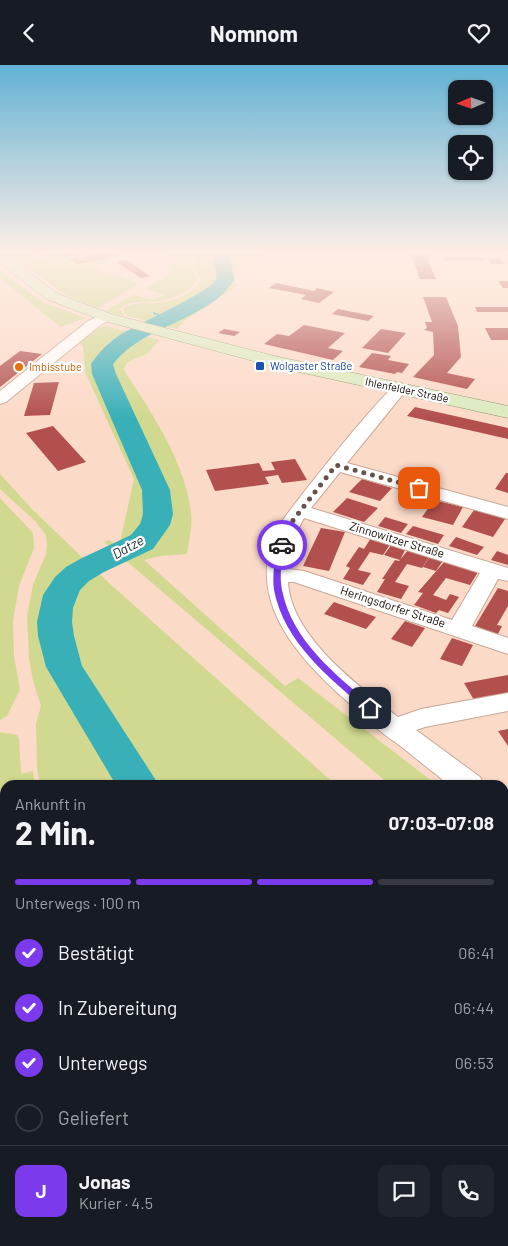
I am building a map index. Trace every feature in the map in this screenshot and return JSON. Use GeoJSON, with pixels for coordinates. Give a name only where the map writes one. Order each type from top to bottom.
{"type":"FeatureCollection","features":[{"type":"Feature","properties":{"kind":"main road","name":"Ihlenfelder Straße"},"geometry":{"type":"LineString","coordinates":[[79,308],[129,324],[272,361],[508,412]]}},
{"type":"Feature","properties":{"kind":"street"},"geometry":{"type":"LineString","coordinates":[[0,399],[93,325],[106,317]]}},
{"type":"Feature","properties":{"kind":"street"},"geometry":{"type":"LineString","coordinates":[[400,388],[300,511],[284,537],[277,575],[282,604],[298,637],[309,652],[330,674],[397,731],[463,780]]}},
{"type":"Feature","properties":{"kind":"street"},"geometry":{"type":"LineString","coordinates":[[336,465],[508,513]]}},
{"type":"Feature","properties":{"kind":"street","name":"Zinnowitzer Straße"},"geometry":{"type":"LineString","coordinates":[[300,511],[501,572],[459,628]]}},
{"type":"Feature","properties":{"kind":"street","name":"Heringsdorfer Straße"},"geometry":{"type":"LineString","coordinates":[[277,575],[296,576],[459,628],[508,646]]}},
{"type":"Feature","properties":{"kind":"street"},"geometry":{"type":"LineString","coordinates":[[397,731],[408,723],[421,718],[508,703]]}},
{"type":"Feature","properties":{"kind":"green space"},"geometry":{"type":"Polygon","coordinates":[[[37,308],[58,308],[86,318],[60,327],[37,308]]]}},
{"type":"Feature","properties":{"kind":"green space"},"geometry":{"type":"Polygon","coordinates":[[[110,308],[121,308],[124,316],[105,311],[110,308]]]}},
{"type":"Feature","properties":{"kind":"green space"},"geometry":{"type":"Polygon","coordinates":[[[204,308],[184,321],[177,329],[127,316],[123,309],[204,308]]]}},
{"type":"Feature","properties":{"kind":"green space"},"geometry":{"type":"Polygon","coordinates":[[[106,326],[160,340],[149,352],[131,360],[124,370],[156,420],[174,455],[187,492],[191,512],[191,528],[187,554],[160,556],[144,560],[285,686],[298,678],[431,780],[384,780],[104,542],[109,540],[119,547],[134,479],[85,372],[83,346],[80,343],[99,328],[106,326]]]}},
{"type":"Feature","properties":{"kind":"green space"},"geometry":{"type":"Polygon","coordinates":[[[0,474],[33,510],[109,583],[330,780],[39,780],[36,724],[41,706],[33,681],[29,658],[27,616],[33,585],[46,554],[46,535],[35,521],[0,489],[0,474]]]}},
{"type":"Feature","properties":{"kind":"green space"},"geometry":{"type":"Polygon","coordinates":[[[0,498],[33,533],[34,548],[19,586],[13,621],[14,656],[20,690],[7,716],[0,720],[0,498]]]}},
{"type":"Feature","properties":{"kind":"green space"},"geometry":{"type":"Polygon","coordinates":[[[0,732],[17,735],[19,739],[21,774],[33,771],[34,780],[0,780],[0,732]]]}},
{"type":"Feature","properties":{"kind":"building"},"geometry":{"type":"Polygon","coordinates":[[[427,308],[451,308],[458,326],[461,357],[447,373],[475,379],[467,389],[413,377],[434,355],[433,332],[424,330],[427,328],[425,322],[432,322],[427,308]]]}},
{"type":"Feature","properties":{"kind":"building"},"geometry":{"type":"Polygon","coordinates":[[[475,308],[508,308],[508,312],[477,312],[475,308]]]}},
{"type":"Feature","properties":{"kind":"building"},"geometry":{"type":"Polygon","coordinates":[[[338,309],[374,316],[368,321],[332,314],[338,309]]]}},
{"type":"Feature","properties":{"kind":"building"},"geometry":{"type":"Polygon","coordinates":[[[304,325],[345,333],[328,348],[343,351],[333,360],[264,344],[277,334],[289,336],[304,325]]]}},
{"type":"Feature","properties":{"kind":"building"},"geometry":{"type":"Polygon","coordinates":[[[485,328],[508,328],[508,340],[491,340],[485,328]]]}},
{"type":"Feature","properties":{"kind":"building"},"geometry":{"type":"Polygon","coordinates":[[[224,329],[240,332],[234,336],[218,333],[224,329]]]}},
{"type":"Feature","properties":{"kind":"building"},"geometry":{"type":"Polygon","coordinates":[[[381,329],[406,333],[388,353],[362,348],[381,329]]]}},
{"type":"Feature","properties":{"kind":"building"},"geometry":{"type":"Polygon","coordinates":[[[20,351],[42,354],[0,387],[0,366],[20,351]]]}},
{"type":"Feature","properties":{"kind":"building"},"geometry":{"type":"Polygon","coordinates":[[[372,353],[391,356],[388,360],[409,364],[402,373],[397,372],[395,374],[359,367],[372,353]]]}},
{"type":"Feature","properties":{"kind":"building"},"geometry":{"type":"Polygon","coordinates":[[[59,382],[50,415],[24,416],[34,383],[59,382]]]}},
{"type":"Feature","properties":{"kind":"building"},"geometry":{"type":"Polygon","coordinates":[[[415,407],[508,428],[508,439],[407,416],[415,407]]]}},
{"type":"Feature","properties":{"kind":"building"},"geometry":{"type":"Polygon","coordinates":[[[53,426],[86,462],[58,471],[26,433],[53,426]]]}},
{"type":"Feature","properties":{"kind":"building"},"geometry":{"type":"Polygon","coordinates":[[[295,459],[307,480],[282,483],[278,475],[265,477],[269,484],[215,491],[206,470],[259,463],[263,471],[275,470],[271,462],[295,459]]]}},
{"type":"Feature","properties":{"kind":"building"},"geometry":{"type":"Polygon","coordinates":[[[506,473],[508,473],[508,493],[495,489],[506,473]]]}},
{"type":"Feature","properties":{"kind":"building"},"geometry":{"type":"Polygon","coordinates":[[[362,479],[392,488],[380,501],[349,492],[362,479]]]}},
{"type":"Feature","properties":{"kind":"building"},"geometry":{"type":"Polygon","coordinates":[[[408,491],[431,498],[425,505],[402,498],[408,491]]]}},
{"type":"Feature","properties":{"kind":"building"},"geometry":{"type":"Polygon","coordinates":[[[347,498],[378,508],[364,522],[333,512],[347,498]]]}},
{"type":"Feature","properties":{"kind":"building"},"geometry":{"type":"Polygon","coordinates":[[[434,500],[463,507],[453,525],[422,517],[434,500]]]}},
{"type":"Feature","properties":{"kind":"building"},"geometry":{"type":"Polygon","coordinates":[[[474,510],[505,519],[493,537],[462,527],[474,510]]]}},
{"type":"Feature","properties":{"kind":"building"},"geometry":{"type":"Polygon","coordinates":[[[385,517],[408,524],[401,533],[378,526],[385,517]]]}},
{"type":"Feature","properties":{"kind":"building"},"geometry":{"type":"Polygon","coordinates":[[[413,526],[444,535],[438,544],[406,534],[413,526]]]}},
{"type":"Feature","properties":{"kind":"building"},"geometry":{"type":"Polygon","coordinates":[[[321,528],[345,532],[329,571],[303,566],[321,528]]]}},
{"type":"Feature","properties":{"kind":"building"},"geometry":{"type":"Polygon","coordinates":[[[456,537],[484,547],[477,555],[449,546],[456,537]]]}},
{"type":"Feature","properties":{"kind":"building"},"geometry":{"type":"Polygon","coordinates":[[[371,538],[391,543],[383,555],[370,552],[358,570],[371,573],[363,585],[343,579],[350,568],[346,566],[359,547],[364,549],[371,538]]]}},
{"type":"Feature","properties":{"kind":"building"},"geometry":{"type":"Polygon","coordinates":[[[392,544],[406,548],[400,560],[384,555],[392,544]]]}},
{"type":"Feature","properties":{"kind":"building"},"geometry":{"type":"Polygon","coordinates":[[[408,550],[430,556],[422,568],[407,564],[395,582],[409,586],[401,599],[377,592],[385,579],[382,579],[395,560],[399,561],[408,550]]]}},
{"type":"Feature","properties":{"kind":"building"},"geometry":{"type":"Polygon","coordinates":[[[497,551],[508,555],[508,565],[491,560],[497,551]]]}},
{"type":"Feature","properties":{"kind":"building"},"geometry":{"type":"Polygon","coordinates":[[[431,555],[444,559],[436,571],[423,567],[431,555]]]}},
{"type":"Feature","properties":{"kind":"building"},"geometry":{"type":"Polygon","coordinates":[[[445,561],[478,572],[470,585],[446,578],[433,595],[446,600],[450,594],[459,597],[448,613],[439,610],[436,613],[414,605],[423,593],[418,592],[445,561]]]}},
{"type":"Feature","properties":{"kind":"building"},"geometry":{"type":"Polygon","coordinates":[[[498,588],[508,591],[508,606],[497,625],[502,626],[498,634],[475,626],[498,588]]]}},
{"type":"Feature","properties":{"kind":"building"},"geometry":{"type":"Polygon","coordinates":[[[334,602],[376,617],[366,629],[324,614],[334,602]]]}},
{"type":"Feature","properties":{"kind":"building"},"geometry":{"type":"Polygon","coordinates":[[[405,621],[425,628],[412,647],[391,639],[405,621]]]}},
{"type":"Feature","properties":{"kind":"building"},"geometry":{"type":"Polygon","coordinates":[[[452,638],[473,645],[462,666],[440,659],[452,638]]]}},
{"type":"Feature","properties":{"kind":"building"},"geometry":{"type":"Polygon","coordinates":[[[508,675],[508,694],[474,700],[464,683],[508,675]]]}},
{"type":"Feature","properties":{"kind":"building"},"geometry":{"type":"Polygon","coordinates":[[[508,729],[508,746],[498,731],[508,729]]]}},
{"type":"Feature","properties":{"kind":"waterway","name":"Datze"},"geometry":{"type":"LineString","coordinates":[[135,780],[64,667],[56,636],[56,608],[59,595],[78,574],[142,542],[155,525],[158,514],[156,490],[104,374],[102,364],[112,351],[128,339],[185,308]]}},
{"type":"Feature","properties":{"kind":"waterway"},"geometry":{"type":"LineString","coordinates":[[154,313],[166,317]]}},
{"type":"Feature","properties":{"kind":"way so far"},"geometry":{"type":"LineString","coordinates":[[282,545],[291,523],[336,465],[419,488]]}},
{"type":"Feature","properties":{"kind":"place","name":"Wolgaster Straße"},"geometry":{"type":"Point","coordinates":[260,366]}},
{"type":"Feature","properties":{"kind":"place","name":"Imbisstube"},"geometry":{"type":"Point","coordinates":[19,367]}},
{"type":"Feature","properties":{"kind":"route"},"geometry":{"type":"LineString","coordinates":[[282,545],[278,563],[278,590],[282,604],[298,637],[330,674],[370,708]]}}]}
